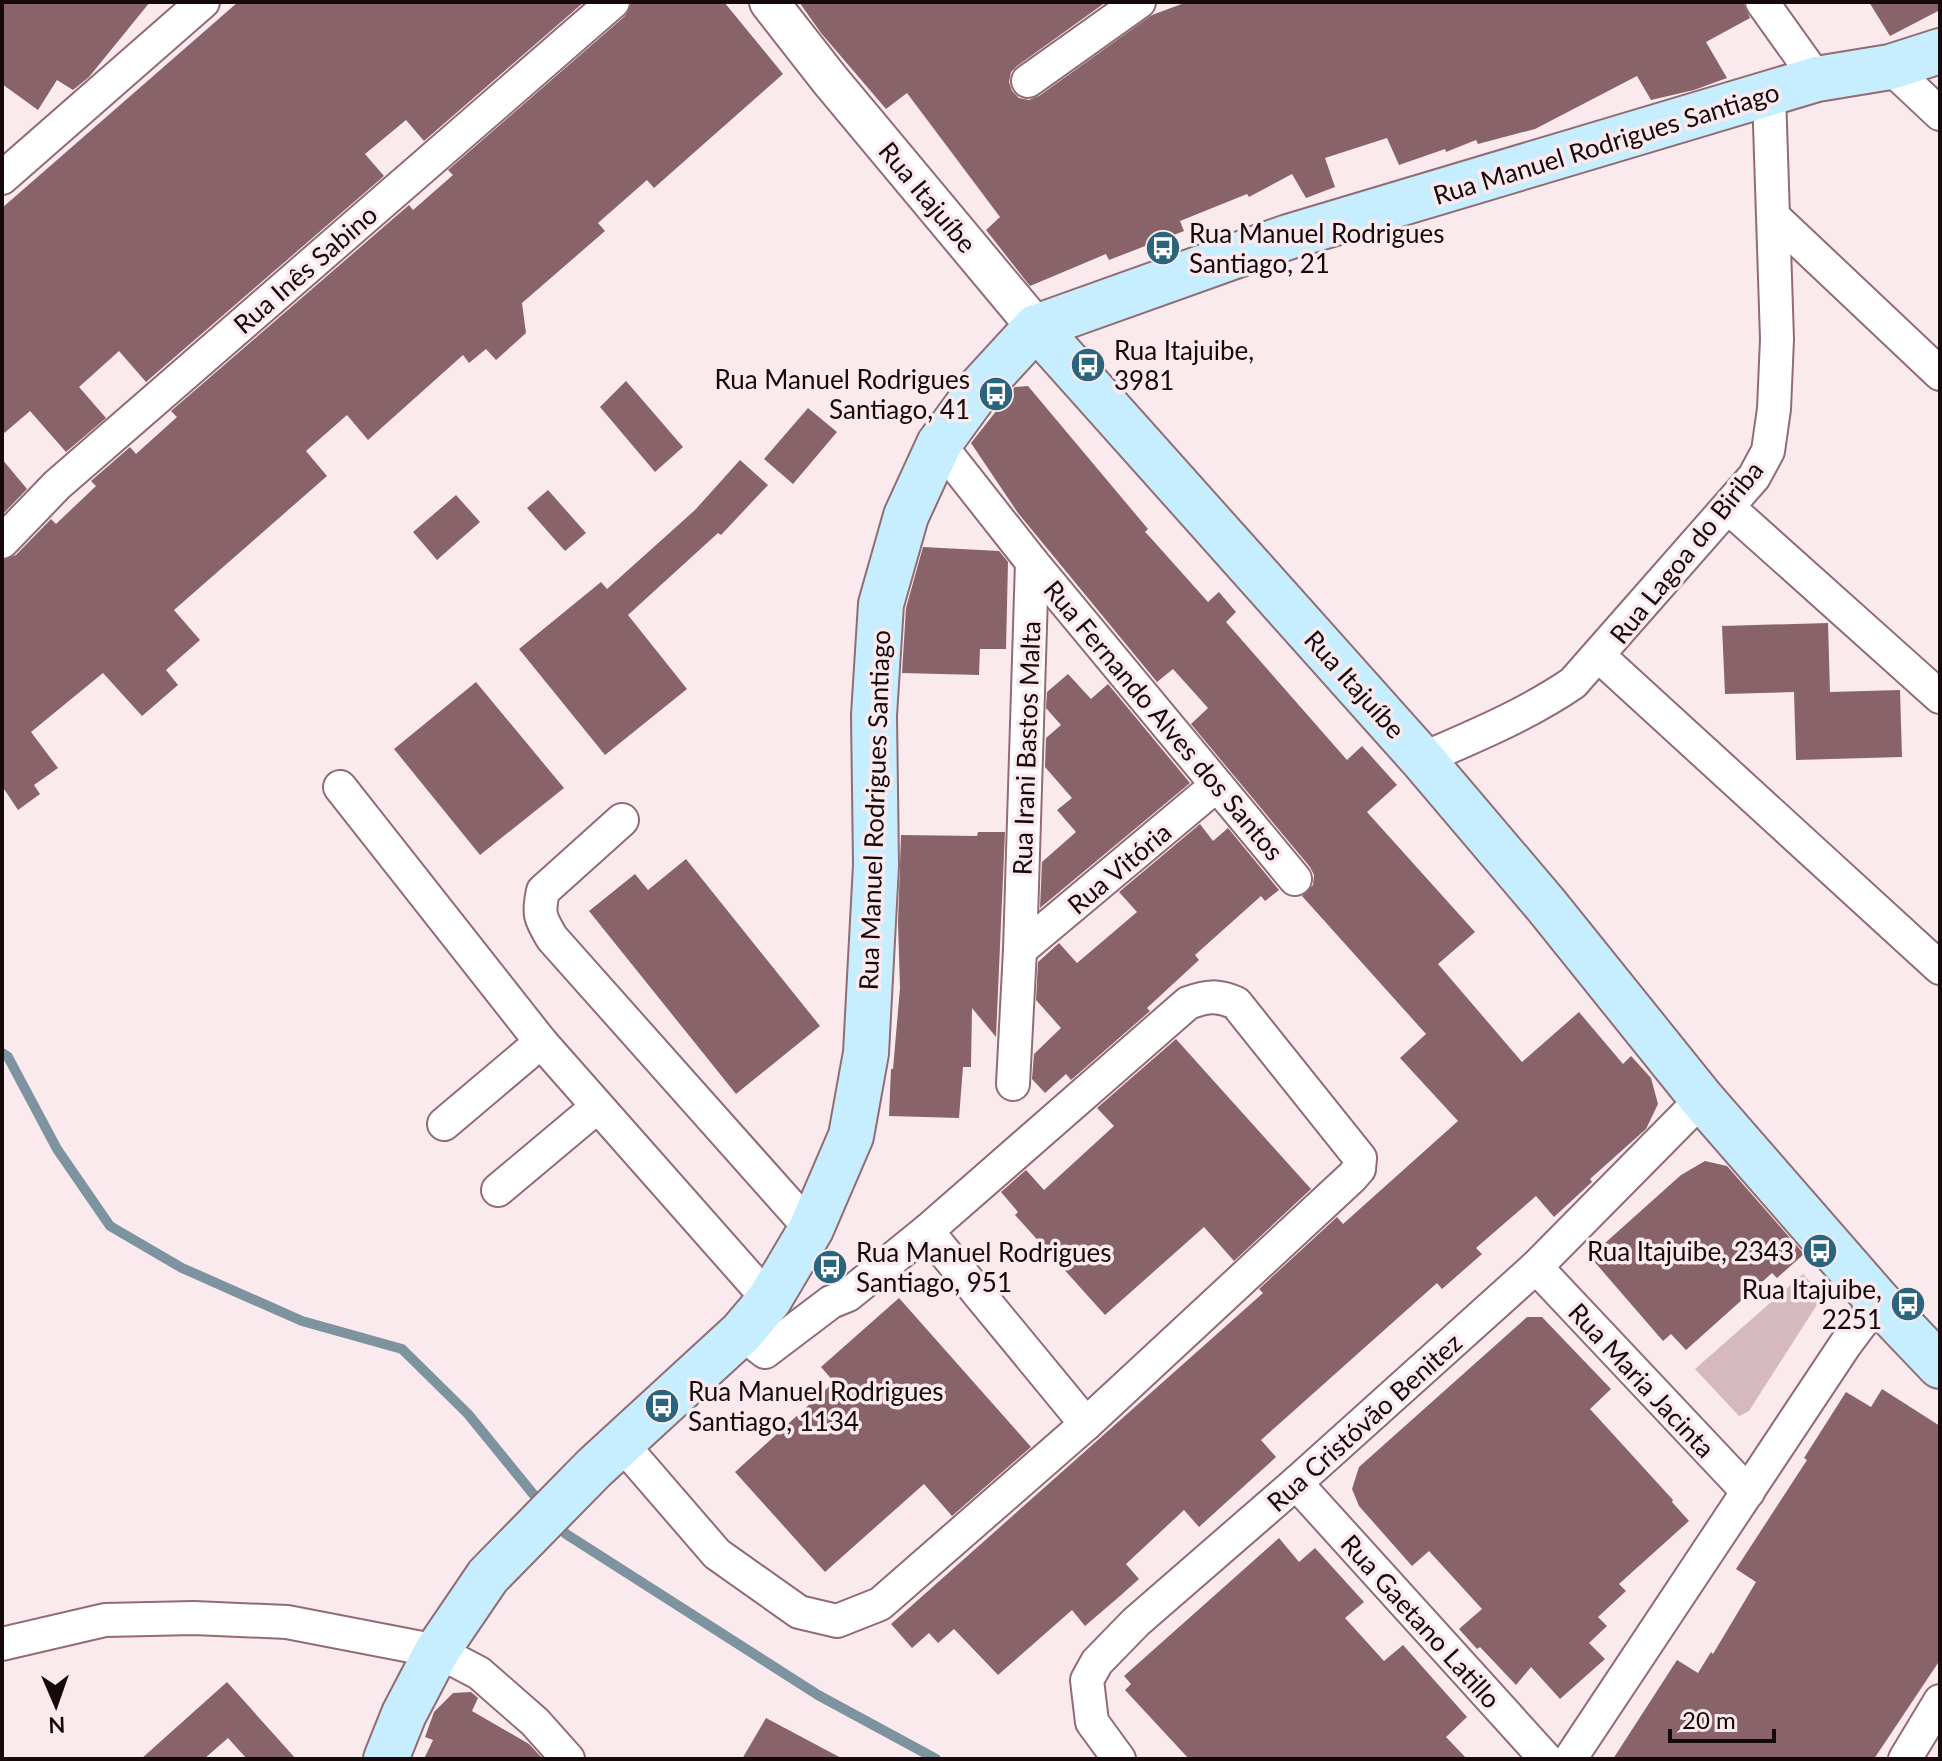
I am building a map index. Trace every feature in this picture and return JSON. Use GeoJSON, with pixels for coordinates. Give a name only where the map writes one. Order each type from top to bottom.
{"type":"FeatureCollection","features":[{"type":"Feature","properties":{"kind":"main road","name":"Rua Manuel Rodrigues Santiago"},"geometry":{"type":"LineString","coordinates":[[386,1759],[404,1714],[437,1651],[488,1576],[607,1456],[741,1333],[769,1300],[811,1229],[851,1136],[866,1053],[876,865],[874,715],[881,604],[906,516],[939,444],[979,389],[1036,327],[1288,237],[1817,79],[1890,67],[1940,51]]}},
{"type":"Feature","properties":{"kind":"main road","name":"Rua Itajuíbe"},"geometry":{"type":"LineString","coordinates":[[1036,327],[1422,759],[1546,905],[1702,1099],[1878,1301],[1940,1366]]}},
{"type":"Feature","properties":{"kind":"street"},"geometry":{"type":"LineString","coordinates":[[2,178],[203,2]]}},
{"type":"Feature","properties":{"kind":"street","name":"Rua Inês Sabino"},"geometry":{"type":"LineString","coordinates":[[2,542],[57,485],[613,2]]}},
{"type":"Feature","properties":{"kind":"street","name":"Rua Itajuíbe"},"geometry":{"type":"LineString","coordinates":[[769,2],[1036,327]]}},
{"type":"Feature","properties":{"kind":"street"},"geometry":{"type":"LineString","coordinates":[[1028,81],[1139,2]]}},
{"type":"Feature","properties":{"kind":"street"},"geometry":{"type":"LineString","coordinates":[[1762,2],[1817,79]]}},
{"type":"Feature","properties":{"kind":"street"},"geometry":{"type":"LineString","coordinates":[[1890,67],[1940,114]]}},
{"type":"Feature","properties":{"kind":"street","name":"Rua Lagoa do Biriba"},"geometry":{"type":"LineString","coordinates":[[1422,759],[1538,707],[1573,683],[1729,508],[1754,477],[1768,451],[1774,409],[1777,339],[1769,94]]}},
{"type":"Feature","properties":{"kind":"street"},"geometry":{"type":"LineString","coordinates":[[1774,217],[1940,374]]}},
{"type":"Feature","properties":{"kind":"street"},"geometry":{"type":"LineString","coordinates":[[939,444],[1032,562]]}},
{"type":"Feature","properties":{"kind":"street"},"geometry":{"type":"LineString","coordinates":[[1729,508],[1940,697]]}},
{"type":"Feature","properties":{"kind":"street","name":"Rua Fernando Alves dos Santos"},"geometry":{"type":"LineString","coordinates":[[1032,562],[1295,879]]}},
{"type":"Feature","properties":{"kind":"street","name":"Rua Irani Bastos Malta"},"geometry":{"type":"LineString","coordinates":[[1013,1084],[1032,562]]}},
{"type":"Feature","properties":{"kind":"street"},"geometry":{"type":"LineString","coordinates":[[1599,656],[1940,968]]}},
{"type":"Feature","properties":{"kind":"street","name":"Rua Vitória"},"geometry":{"type":"LineString","coordinates":[[1020,950],[1217,785]]}},
{"type":"Feature","properties":{"kind":"street"},"geometry":{"type":"LineString","coordinates":[[340,787],[541,1042],[769,1300]]}},
{"type":"Feature","properties":{"kind":"street"},"geometry":{"type":"LineString","coordinates":[[622,820],[543,891],[540,919],[552,938],[811,1229]]}},
{"type":"Feature","properties":{"kind":"street"},"geometry":{"type":"LineString","coordinates":[[607,1456],[717,1554],[799,1612],[837,1621],[880,1604],[1086,1424],[1359,1169],[1360,1158],[1236,1003],[1219,996],[1206,996],[1188,1003],[927,1231],[848,1295],[831,1302],[765,1352],[741,1333]]}},
{"type":"Feature","properties":{"kind":"street"},"geometry":{"type":"LineString","coordinates":[[444,1124],[541,1042]]}},
{"type":"Feature","properties":{"kind":"street","name":"Rua Cristóvão Benitez"},"geometry":{"type":"LineString","coordinates":[[1119,1759],[1092,1722],[1087,1680],[1097,1662],[1136,1622],[1536,1267],[1702,1099]]}},
{"type":"Feature","properties":{"kind":"street"},"geometry":{"type":"LineString","coordinates":[[498,1190],[597,1107]]}},
{"type":"Feature","properties":{"kind":"street"},"geometry":{"type":"LineString","coordinates":[[927,1231],[1086,1424]]}},
{"type":"Feature","properties":{"kind":"street","name":"Rua Maria Jacinta"},"geometry":{"type":"LineString","coordinates":[[1536,1267],[1748,1492]]}},
{"type":"Feature","properties":{"kind":"street"},"geometry":{"type":"LineString","coordinates":[[1570,1759],[1845,1345],[1878,1301]]}},
{"type":"Feature","properties":{"kind":"street","name":"Rua Gaetano Latillo"},"geometry":{"type":"LineString","coordinates":[[1296,1483],[1546,1759]]}},
{"type":"Feature","properties":{"kind":"street"},"geometry":{"type":"LineString","coordinates":[[2,1644],[105,1620],[194,1618],[287,1622],[437,1651],[479,1673],[535,1722],[568,1759]]}},
{"type":"Feature","properties":{"kind":"street"},"geometry":{"type":"LineString","coordinates":[[1905,1759],[1940,1701]]}},
{"type":"Feature","properties":{"kind":"shaded area"},"geometry":{"type":"Polygon","coordinates":[[[1803,1274],[1818,1290],[1820,1300],[1749,1411],[1739,1416],[1695,1369],[1803,1274]]]}},
{"type":"Feature","properties":{"kind":"building"},"geometry":{"type":"Polygon","coordinates":[[[2,2],[150,2],[89,77],[73,90],[57,80],[38,110],[2,84],[2,2]]]}},
{"type":"Feature","properties":{"kind":"building"},"geometry":{"type":"Polygon","coordinates":[[[238,2],[584,2],[424,141],[406,120],[365,154],[384,176],[146,382],[119,351],[79,387],[106,418],[66,452],[30,411],[2,435],[2,208],[238,2]]]}},
{"type":"Feature","properties":{"kind":"building"},"geometry":{"type":"Polygon","coordinates":[[[632,2],[724,2],[783,74],[654,188],[647,180],[598,223],[605,231],[522,303],[526,333],[496,360],[486,349],[469,363],[463,355],[368,440],[347,415],[306,451],[327,476],[174,610],[200,640],[166,670],[178,685],[142,716],[103,673],[31,732],[58,768],[34,785],[40,794],[18,810],[2,786],[2,560],[16,555],[51,519],[56,524],[96,486],[91,481],[130,447],[136,454],[177,417],[171,411],[409,205],[413,210],[453,175],[448,170],[625,16],[632,2]]]}},
{"type":"Feature","properties":{"kind":"building"},"geometry":{"type":"Polygon","coordinates":[[[799,2],[1106,2],[1011,72],[1009,82],[1012,91],[1019,98],[1029,100],[1152,15],[1187,2],[1743,2],[1750,18],[1706,42],[1727,78],[1651,100],[1637,76],[1535,129],[1478,144],[1476,140],[1399,165],[1387,138],[1325,158],[1335,187],[1306,198],[1292,174],[1249,197],[1247,194],[1180,221],[1184,231],[1109,260],[1106,254],[1030,286],[986,230],[1000,217],[907,93],[886,109],[821,33],[799,2]]]}},
{"type":"Feature","properties":{"kind":"building"},"geometry":{"type":"Polygon","coordinates":[[[1869,2],[1940,2],[1940,10],[1890,36],[1869,2]]]}},
{"type":"Feature","properties":{"kind":"building"},"geometry":{"type":"Polygon","coordinates":[[[626,381],[683,447],[655,472],[600,407],[626,381]]]}},
{"type":"Feature","properties":{"kind":"building"},"geometry":{"type":"Polygon","coordinates":[[[1028,386],[1148,529],[1145,532],[1208,602],[1219,592],[1236,612],[1226,622],[1347,760],[1362,746],[1397,785],[1367,812],[1475,932],[1438,964],[1522,1062],[1579,1012],[1623,1064],[1631,1056],[1651,1078],[1658,1104],[1646,1129],[1590,1179],[1592,1182],[1554,1217],[1536,1196],[1476,1248],[1482,1254],[1442,1289],[1437,1283],[1261,1440],[1276,1457],[1199,1527],[1184,1510],[1126,1564],[1139,1579],[1120,1596],[1085,1626],[1072,1610],[998,1675],[954,1629],[938,1643],[929,1633],[912,1648],[891,1624],[1263,1293],[1259,1289],[1337,1217],[1343,1224],[1458,1121],[1400,1058],[1426,1034],[1302,896],[1313,885],[1314,875],[1310,867],[1191,724],[1208,708],[1173,669],[1157,682],[1018,513],[971,443],[1015,387],[1028,386]]]}},
{"type":"Feature","properties":{"kind":"building"},"geometry":{"type":"Polygon","coordinates":[[[808,408],[837,432],[793,484],[764,459],[808,408]]]}},
{"type":"Feature","properties":{"kind":"building"},"geometry":{"type":"Polygon","coordinates":[[[2,459],[27,489],[2,515],[2,459]]]}},
{"type":"Feature","properties":{"kind":"building"},"geometry":{"type":"Polygon","coordinates":[[[740,460],[768,485],[721,535],[718,533],[628,615],[687,689],[605,755],[519,649],[601,582],[607,589],[695,510],[740,460]]]}},
{"type":"Feature","properties":{"kind":"building"},"geometry":{"type":"Polygon","coordinates":[[[548,490],[586,533],[565,551],[527,508],[548,490]]]}},
{"type":"Feature","properties":{"kind":"building"},"geometry":{"type":"Polygon","coordinates":[[[456,495],[480,522],[437,560],[413,532],[456,495]]]}},
{"type":"Feature","properties":{"kind":"building"},"geometry":{"type":"Polygon","coordinates":[[[923,547],[999,551],[1008,562],[1006,649],[980,649],[979,675],[902,673],[906,608],[923,547]]]}},
{"type":"Feature","properties":{"kind":"building"},"geometry":{"type":"Polygon","coordinates":[[[1828,623],[1830,692],[1900,690],[1902,757],[1796,760],[1794,692],[1725,694],[1722,626],[1828,623]]]}},
{"type":"Feature","properties":{"kind":"building"},"geometry":{"type":"Polygon","coordinates":[[[1068,674],[1091,699],[1108,684],[1190,783],[1040,908],[1042,862],[1076,832],[1057,810],[1072,798],[1045,767],[1046,738],[1061,725],[1046,708],[1047,692],[1068,674]]]}},
{"type":"Feature","properties":{"kind":"building"},"geometry":{"type":"Polygon","coordinates":[[[476,682],[564,788],[480,855],[394,749],[476,682]]]}},
{"type":"Feature","properties":{"kind":"building"},"geometry":{"type":"Polygon","coordinates":[[[1200,824],[1213,841],[1228,828],[1279,890],[1265,901],[1261,896],[1195,955],[1199,960],[1147,1008],[1150,1011],[1071,1080],[1066,1074],[1045,1093],[1032,1079],[1034,1054],[1061,1028],[1036,1000],[1038,962],[1059,943],[1077,963],[1137,912],[1119,892],[1200,824]]]}},
{"type":"Feature","properties":{"kind":"building"},"geometry":{"type":"Polygon","coordinates":[[[978,832],[1005,832],[996,1037],[972,1008],[971,1067],[963,1067],[959,1118],[889,1116],[900,988],[898,923],[901,835],[977,836],[978,832]]]}},
{"type":"Feature","properties":{"kind":"building"},"geometry":{"type":"Polygon","coordinates":[[[686,859],[820,1026],[736,1094],[589,911],[635,874],[648,890],[686,859]]]}},
{"type":"Feature","properties":{"kind":"building"},"geometry":{"type":"Polygon","coordinates":[[[1176,1039],[1311,1189],[1234,1261],[1204,1227],[1105,1315],[1015,1215],[1018,1212],[1001,1192],[1026,1170],[1044,1190],[1114,1126],[1097,1108],[1176,1039]]]}},
{"type":"Feature","properties":{"kind":"building"},"geometry":{"type":"Polygon","coordinates":[[[1705,1161],[1727,1166],[1804,1254],[1777,1278],[1772,1273],[1686,1350],[1671,1334],[1663,1341],[1592,1259],[1605,1243],[1681,1175],[1705,1161]]]}},
{"type":"Feature","properties":{"kind":"building"},"geometry":{"type":"Polygon","coordinates":[[[899,1298],[1031,1447],[952,1516],[924,1484],[825,1572],[735,1472],[834,1382],[821,1367],[899,1298]]]}},
{"type":"Feature","properties":{"kind":"building"},"geometry":{"type":"Polygon","coordinates":[[[1527,1317],[1542,1317],[1611,1389],[1590,1409],[1689,1521],[1619,1584],[1626,1591],[1598,1617],[1607,1626],[1589,1643],[1605,1659],[1560,1699],[1531,1667],[1516,1685],[1480,1647],[1477,1649],[1459,1629],[1482,1609],[1429,1551],[1412,1566],[1359,1506],[1352,1489],[1359,1467],[1527,1317]]]}},
{"type":"Feature","properties":{"kind":"building"},"geometry":{"type":"Polygon","coordinates":[[[1882,1389],[1940,1426],[1940,1660],[1874,1759],[1613,1759],[1677,1660],[1698,1673],[1711,1652],[1713,1654],[1756,1582],[1736,1569],[1807,1460],[1804,1458],[1846,1392],[1871,1407],[1882,1389]]]}},
{"type":"Feature","properties":{"kind":"building"},"geometry":{"type":"Polygon","coordinates":[[[1279,1538],[1299,1562],[1315,1548],[1364,1602],[1345,1618],[1384,1661],[1403,1645],[1467,1717],[1446,1737],[1467,1759],[1189,1759],[1125,1690],[1131,1684],[1124,1676],[1279,1538]]]}},
{"type":"Feature","properties":{"kind":"building"},"geometry":{"type":"Polygon","coordinates":[[[227,1682],[296,1759],[247,1759],[228,1738],[204,1759],[141,1759],[227,1682]]]}},
{"type":"Feature","properties":{"kind":"building"},"geometry":{"type":"Polygon","coordinates":[[[471,1692],[478,1698],[472,1711],[529,1744],[543,1759],[424,1759],[433,1740],[425,1737],[434,1712],[453,1693],[471,1692]]]}},
{"type":"Feature","properties":{"kind":"building"},"geometry":{"type":"Polygon","coordinates":[[[766,1718],[843,1759],[742,1759],[766,1718]]]}},
{"type":"Feature","properties":{"kind":"waterway"},"geometry":{"type":"LineString","coordinates":[[2,1053],[8,1057],[57,1149],[110,1226],[182,1268],[302,1321],[402,1349],[468,1414],[542,1505]]}},
{"type":"Feature","properties":{"kind":"waterway"},"geometry":{"type":"LineString","coordinates":[[555,1521],[566,1534],[818,1695],[936,1759]]}},
{"type":"Feature","properties":{"kind":"place","name":"Rua Manuel Rodrigues Santiago, 21"},"geometry":{"type":"Point","coordinates":[1163,248]}},
{"type":"Feature","properties":{"kind":"place","name":"Rua Itajuibe, 3981"},"geometry":{"type":"Point","coordinates":[1088,365]}},
{"type":"Feature","properties":{"kind":"place","name":"Rua Manuel Rodrigues Santiago, 41"},"geometry":{"type":"Point","coordinates":[996,394]}},
{"type":"Feature","properties":{"kind":"place","name":"Rua Itajuibe, 2343"},"geometry":{"type":"Point","coordinates":[1820,1251]}},
{"type":"Feature","properties":{"kind":"place","name":"Rua Manuel Rodrigues Santiago, 951"},"geometry":{"type":"Point","coordinates":[830,1267]}},
{"type":"Feature","properties":{"kind":"place","name":"Rua Itajuibe, 2251"},"geometry":{"type":"Point","coordinates":[1908,1304]}},
{"type":"Feature","properties":{"kind":"place","name":"Rua Manuel Rodrigues Santiago, 1134"},"geometry":{"type":"Point","coordinates":[662,1406]}}]}
